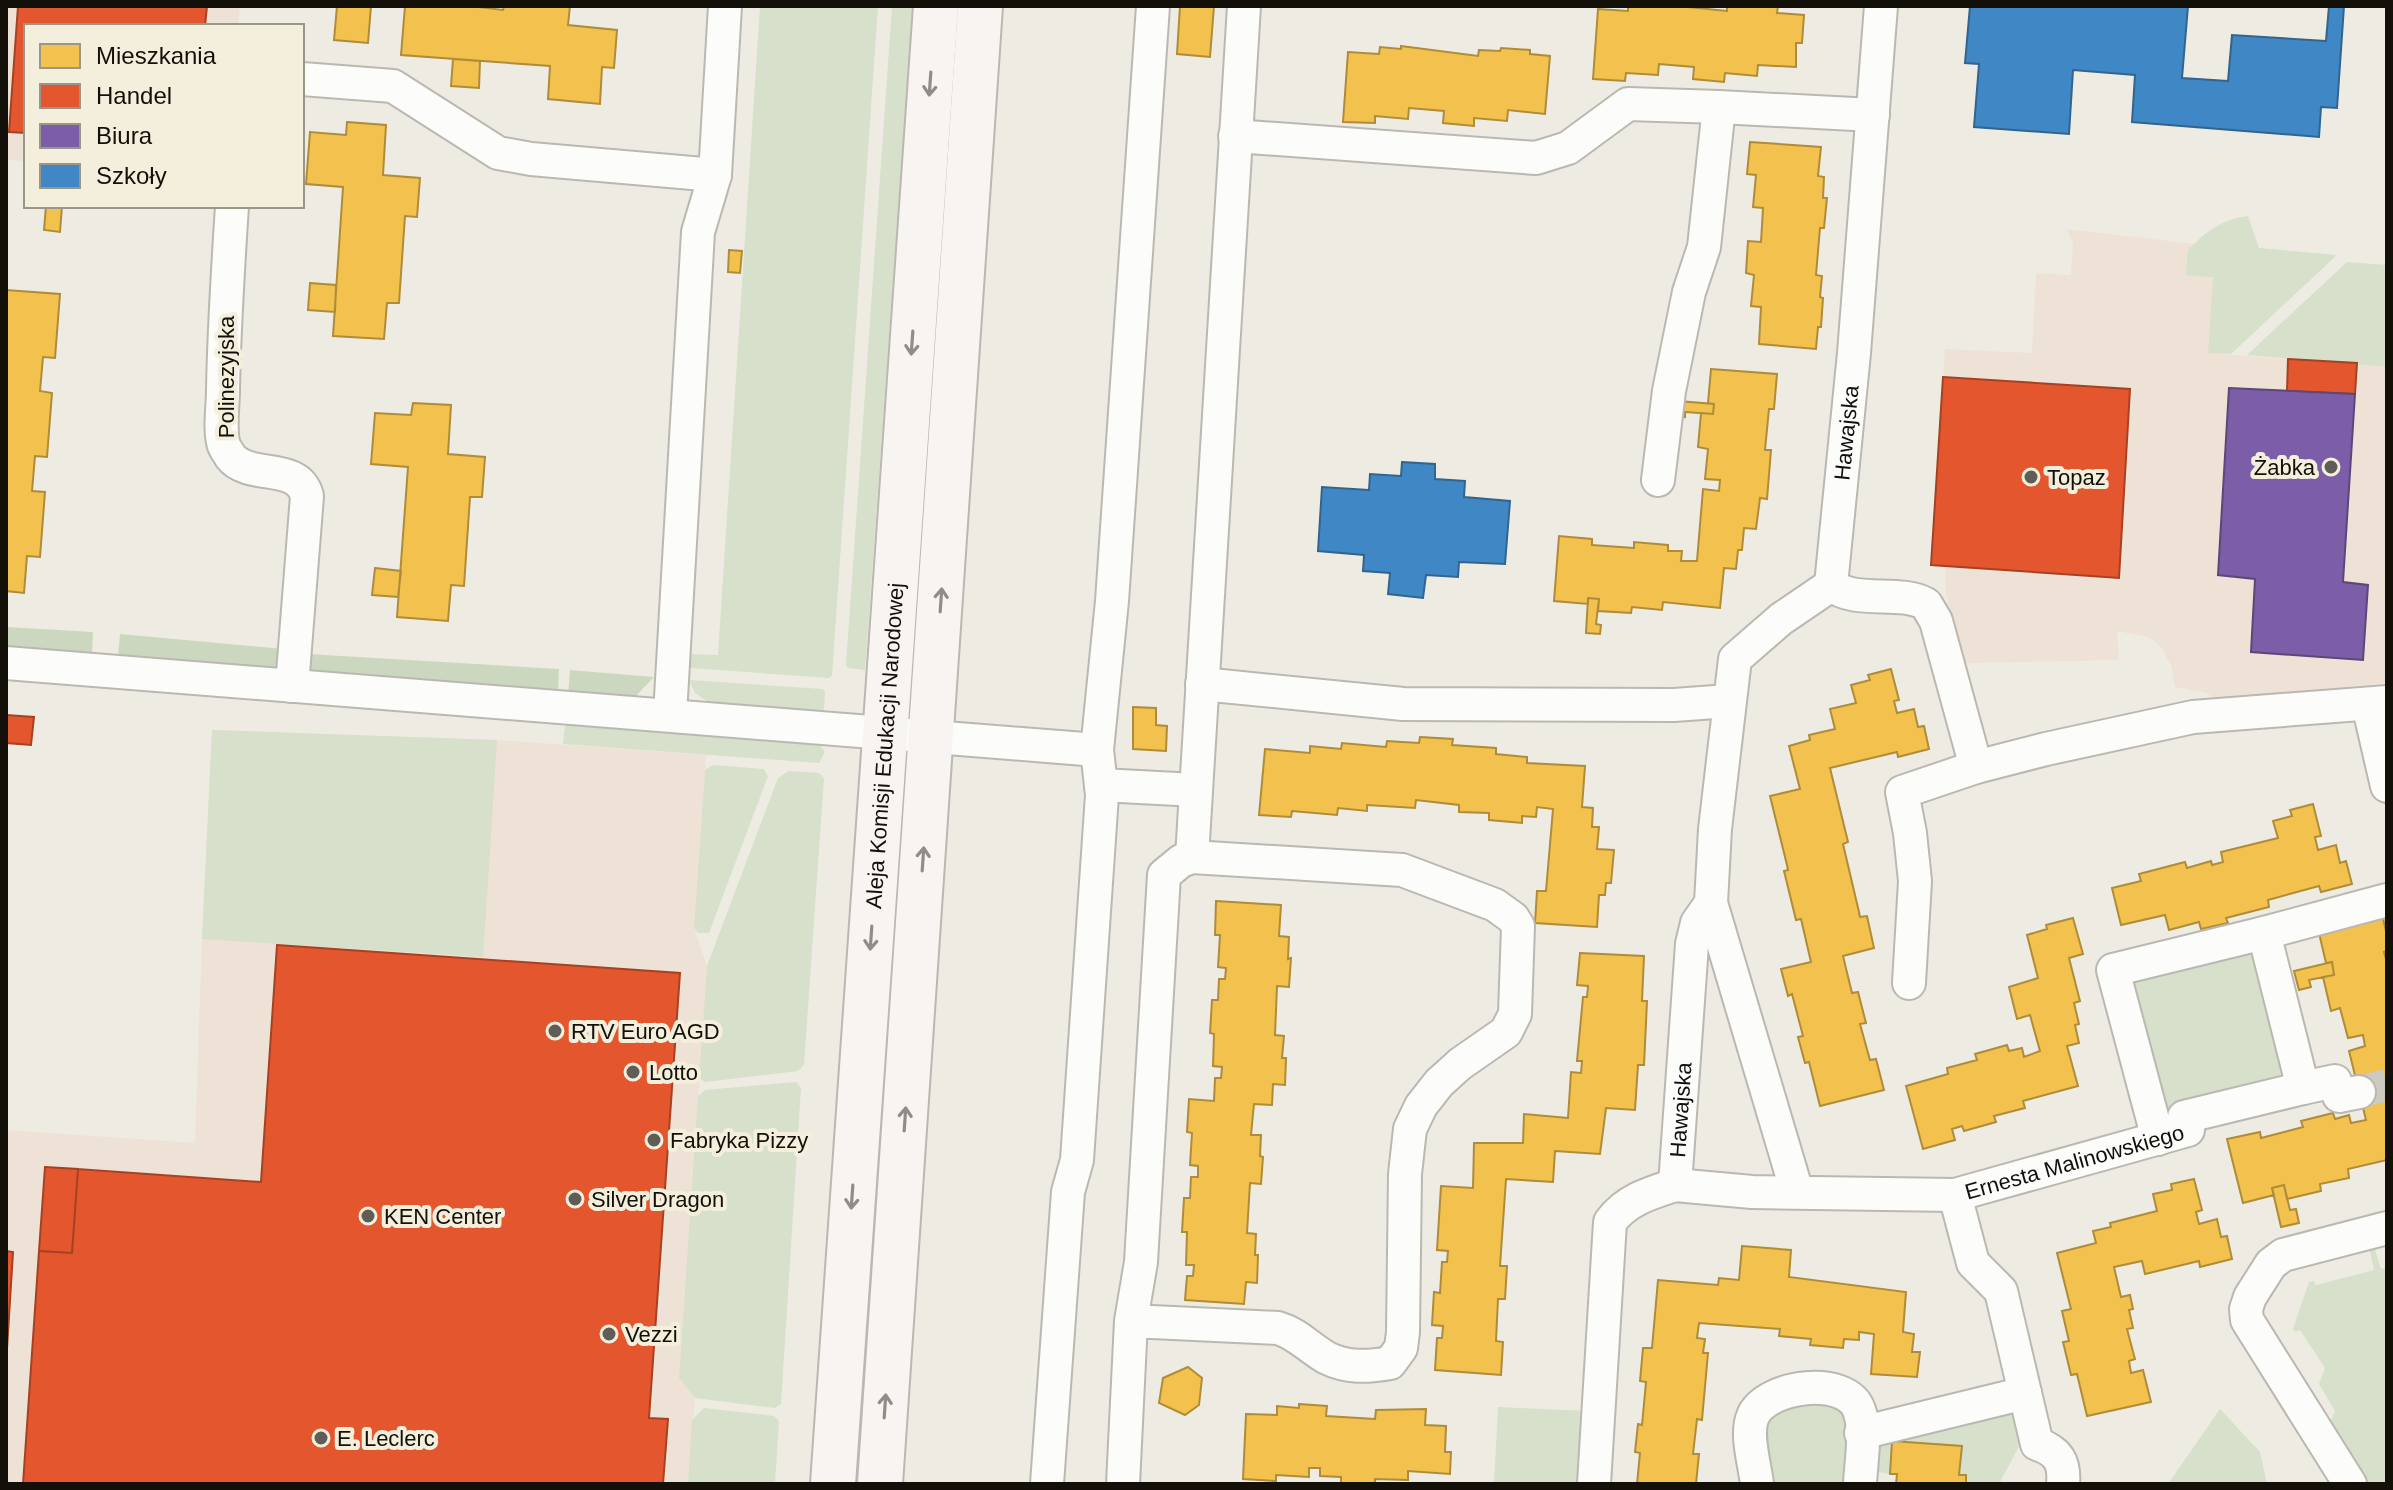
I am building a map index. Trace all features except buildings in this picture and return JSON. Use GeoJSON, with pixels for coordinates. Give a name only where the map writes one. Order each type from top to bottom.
{"type":"FeatureCollection","features":[{"type":"Feature","properties":{"kind":"main road","name":"Aleja Komisji Edukacji Narodowej"},"geometry":{"type":"LineString","coordinates":[[833,1484],[936,6]]}},
{"type":"Feature","properties":{"kind":"main road","name":"Aleja Komisji Edukacji Narodowej"},"geometry":{"type":"LineString","coordinates":[[880,1484],[980,6]]}},
{"type":"Feature","properties":{"kind":"street"},"geometry":{"type":"LineString","coordinates":[[670,715],[698,232],[715,175],[725,6]]}},
{"type":"Feature","properties":{"kind":"street"},"geometry":{"type":"LineString","coordinates":[[1047,1484],[1068,1192],[1077,1160],[1101,785],[1097,750],[1112,601],[1153,6]]}},
{"type":"Feature","properties":{"kind":"street"},"geometry":{"type":"LineString","coordinates":[[1192,857],[1244,6]]}},
{"type":"Feature","properties":{"kind":"street","name":"Hawajska"},"geometry":{"type":"LineString","coordinates":[[1594,1484],[1610,1222],[1627,1205],[1675,1185],[1692,944],[1697,923],[1711,903],[1715,829],[1735,659],[1781,619],[1831,585],[1854,353],[1881,6]]}},
{"type":"Feature","properties":{"kind":"street"},"geometry":{"type":"LineString","coordinates":[[304,79],[393,86],[498,153],[531,159],[715,175]]}},
{"type":"Feature","properties":{"kind":"street"},"geometry":{"type":"LineString","coordinates":[[1235,136],[1536,158],[1568,148],[1628,104],[1873,115]]}},
{"type":"Feature","properties":{"kind":"street"},"geometry":{"type":"LineString","coordinates":[[1658,480],[1674,364],[1689,292],[1704,247],[1719,107]]}},
{"type":"Feature","properties":{"kind":"street","name":"Polinezyjska"},"geometry":{"type":"LineString","coordinates":[[232,208],[224,348],[224,446],[235,462],[245,468],[287,475],[297,480],[307,496],[292,686]]}},
{"type":"Feature","properties":{"kind":"street"},"geometry":{"type":"LineString","coordinates":[[1831,585],[1846,593],[1903,597],[1926,604],[1936,621],[1976,767]]}},
{"type":"Feature","properties":{"kind":"street"},"geometry":{"type":"LineString","coordinates":[[6,663],[1097,750]]}},
{"type":"Feature","properties":{"kind":"street"},"geometry":{"type":"LineString","coordinates":[[1202,684],[1403,704],[1674,705],[1729,701]]}},
{"type":"Feature","properties":{"kind":"street"},"geometry":{"type":"LineString","coordinates":[[1909,983],[1915,881],[1902,792],[1976,767],[2193,717],[2377,703],[2387,786]]}},
{"type":"Feature","properties":{"kind":"street"},"geometry":{"type":"LineString","coordinates":[[1101,785],[1196,790]]}},
{"type":"Feature","properties":{"kind":"street"},"geometry":{"type":"LineString","coordinates":[[1123,1484],[1131,1321],[1141,1262],[1164,875],[1181,861],[1192,857],[1402,870],[1495,905],[1513,918],[1518,926],[1515,1014],[1506,1032],[1439,1083],[1421,1106],[1410,1129],[1405,1174],[1403,1332],[1401,1348],[1390,1363],[1370,1367],[1349,1366],[1326,1358],[1292,1332],[1278,1328],[1131,1321]]}},
{"type":"Feature","properties":{"kind":"street"},"geometry":{"type":"LineString","coordinates":[[2158,1139],[2113,970],[2387,900]]}},
{"type":"Feature","properties":{"kind":"street"},"geometry":{"type":"LineString","coordinates":[[1711,903],[1797,1192]]}},
{"type":"Feature","properties":{"kind":"street"},"geometry":{"type":"LineString","coordinates":[[2264,933],[2303,1088],[2335,1081],[2339,1096],[2359,1092]]}},
{"type":"Feature","properties":{"kind":"street","name":"Ernesta Malinowskiego"},"geometry":{"type":"LineString","coordinates":[[2063,1484],[2061,1459],[2048,1448],[2037,1444],[2001,1291],[1973,1263],[1959,1210],[2188,1130],[2184,1117],[2303,1088]]}},
{"type":"Feature","properties":{"kind":"street"},"geometry":{"type":"LineString","coordinates":[[1675,1185],[1752,1192],[1797,1192],[1959,1210]]}},
{"type":"Feature","properties":{"kind":"street"},"geometry":{"type":"LineString","coordinates":[[2350,1484],[2247,1320],[2246,1309],[2266,1272],[2283,1255],[2387,1228]]}},
{"type":"Feature","properties":{"kind":"street"},"geometry":{"type":"LineString","coordinates":[[1757,1484],[1752,1418],[1761,1404],[1794,1389],[1826,1389],[1852,1398],[1859,1409],[1860,1484]]}},
{"type":"Feature","properties":{"kind":"street"},"geometry":{"type":"LineString","coordinates":[[1861,1433],[2025,1393]]}},
{"type":"Feature","properties":{"kind":"shaded area"},"geometry":{"type":"Polygon","coordinates":[[[6,6],[240,6],[238,24],[24,24],[24,161],[6,160],[6,6]]]}},
{"type":"Feature","properties":{"kind":"shaded area"},"geometry":{"type":"Polygon","coordinates":[[[2067,229],[2194,244],[2188,250],[2213,277],[2209,353],[2387,367],[2387,683],[2214,699],[2207,693],[2175,687],[2171,665],[2160,646],[2149,637],[2117,631],[2119,660],[1965,663],[1946,595],[1945,567],[1931,565],[1945,349],[2032,353],[2036,273],[2071,275],[2073,244],[2067,229]]]}},
{"type":"Feature","properties":{"kind":"shaded area","name":"KEN Center"},"geometry":{"type":"Polygon","coordinates":[[[212,730],[497,740],[706,755],[694,927],[707,966],[679,1378],[695,1398],[688,1484],[6,1484],[6,1130],[195,1143],[212,730]]]}},
{"type":"Feature","properties":{"kind":"green space"},"geometry":{"type":"Polygon","coordinates":[[[760,6],[878,6],[832,676],[829,678],[690,668],[690,654],[718,655],[760,6]]]}},
{"type":"Feature","properties":{"kind":"green space"},"geometry":{"type":"Polygon","coordinates":[[[892,6],[913,6],[865,670],[846,665],[892,6]]]}},
{"type":"Feature","properties":{"kind":"green space"},"geometry":{"type":"Polygon","coordinates":[[[2248,216],[2259,248],[2337,255],[2231,354],[2208,353],[2213,277],[2186,275],[2188,250],[2215,227],[2248,216]]]}},
{"type":"Feature","properties":{"kind":"green space"},"geometry":{"type":"Polygon","coordinates":[[[2347,262],[2387,265],[2387,367],[2247,355],[2347,262]]]}},
{"type":"Feature","properties":{"kind":"green space"},"geometry":{"type":"Polygon","coordinates":[[[6,627],[93,632],[92,654],[6,650],[6,627]]]}},
{"type":"Feature","properties":{"kind":"green space"},"geometry":{"type":"Polygon","coordinates":[[[120,634],[283,649],[281,671],[118,656],[120,634]]]}},
{"type":"Feature","properties":{"kind":"green space"},"geometry":{"type":"Polygon","coordinates":[[[308,654],[559,669],[558,693],[307,676],[308,654]]]}},
{"type":"Feature","properties":{"kind":"green space"},"geometry":{"type":"Polygon","coordinates":[[[570,670],[654,677],[627,701],[568,696],[570,670]]]}},
{"type":"Feature","properties":{"kind":"green space"},"geometry":{"type":"Polygon","coordinates":[[[689,680],[822,689],[825,691],[824,711],[711,704],[695,693],[689,680]]]}},
{"type":"Feature","properties":{"kind":"green space"},"geometry":{"type":"Polygon","coordinates":[[[565,725],[819,744],[825,752],[819,763],[563,744],[565,725]]]}},
{"type":"Feature","properties":{"kind":"green space"},"geometry":{"type":"Polygon","coordinates":[[[212,730],[497,740],[483,957],[202,939],[212,730]]]}},
{"type":"Feature","properties":{"kind":"green space"},"geometry":{"type":"Polygon","coordinates":[[[713,765],[764,769],[768,776],[709,933],[698,933],[694,928],[705,770],[713,765]]]}},
{"type":"Feature","properties":{"kind":"green space"},"geometry":{"type":"Polygon","coordinates":[[[789,771],[819,773],[824,778],[804,1065],[798,1071],[705,1082],[699,1078],[707,966],[778,778],[789,771]]]}},
{"type":"Feature","properties":{"kind":"green space"},"geometry":{"type":"Polygon","coordinates":[[[2253,948],[2288,1082],[2156,1115],[2122,981],[2253,948]]]}},
{"type":"Feature","properties":{"kind":"green space"},"geometry":{"type":"Polygon","coordinates":[[[796,1082],[801,1088],[781,1404],[775,1408],[695,1398],[679,1378],[698,1096],[705,1090],[796,1082]]]}},
{"type":"Feature","properties":{"kind":"green space"},"geometry":{"type":"Polygon","coordinates":[[[2374,1246],[2381,1269],[2387,1268],[2387,1484],[2364,1484],[2328,1427],[2335,1411],[2319,1384],[2325,1368],[2300,1330],[2295,1332],[2293,1329],[2309,1282],[2314,1281],[2316,1285],[2374,1270],[2369,1247],[2374,1246]]]}},
{"type":"Feature","properties":{"kind":"green space"},"geometry":{"type":"Polygon","coordinates":[[[1824,1401],[1847,1412],[1849,1484],[1766,1484],[1765,1418],[1778,1407],[1824,1401]]]}},
{"type":"Feature","properties":{"kind":"green space"},"geometry":{"type":"Polygon","coordinates":[[[2018,1404],[2025,1435],[1999,1484],[1966,1484],[1966,1475],[1959,1475],[1962,1446],[1892,1441],[1890,1474],[1873,1471],[1878,1449],[1888,1438],[2018,1404]]]}},
{"type":"Feature","properties":{"kind":"green space"},"geometry":{"type":"Polygon","coordinates":[[[1498,1407],[1588,1411],[1584,1484],[1494,1484],[1498,1407]]]}},
{"type":"Feature","properties":{"kind":"green space"},"geometry":{"type":"Polygon","coordinates":[[[704,1408],[774,1416],[779,1421],[775,1484],[688,1484],[692,1420],[704,1408]]]}},
{"type":"Feature","properties":{"kind":"green space"},"geometry":{"type":"Polygon","coordinates":[[[2220,1409],[2260,1452],[2267,1484],[2168,1484],[2220,1409]]]}},
{"type":"Feature","properties":{"kind":"tunnel"},"geometry":{"type":"LineString","coordinates":[[2359,1092],[2387,1085]]}},
{"type":"Feature","properties":{"kind":"place","name":"Żabka"},"geometry":{"type":"Point","coordinates":[2331,467]}},
{"type":"Feature","properties":{"kind":"place","name":"Topaz"},"geometry":{"type":"Point","coordinates":[2031,477]}},
{"type":"Feature","properties":{"kind":"place","name":"RTV Euro AGD"},"geometry":{"type":"Point","coordinates":[555,1031]}},
{"type":"Feature","properties":{"kind":"place","name":"Lotto"},"geometry":{"type":"Point","coordinates":[633,1072]}},
{"type":"Feature","properties":{"kind":"place","name":"Fabryka Pizzy"},"geometry":{"type":"Point","coordinates":[654,1140]}},
{"type":"Feature","properties":{"kind":"place","name":"Silver Dragon"},"geometry":{"type":"Point","coordinates":[575,1199]}},
{"type":"Feature","properties":{"kind":"place","name":"KEN Center"},"geometry":{"type":"Point","coordinates":[368,1216]}},
{"type":"Feature","properties":{"kind":"place","name":"Vezzi"},"geometry":{"type":"Point","coordinates":[609,1334]}},
{"type":"Feature","properties":{"kind":"place","name":"E. Leclerc"},"geometry":{"type":"Point","coordinates":[321,1438]}}]}
